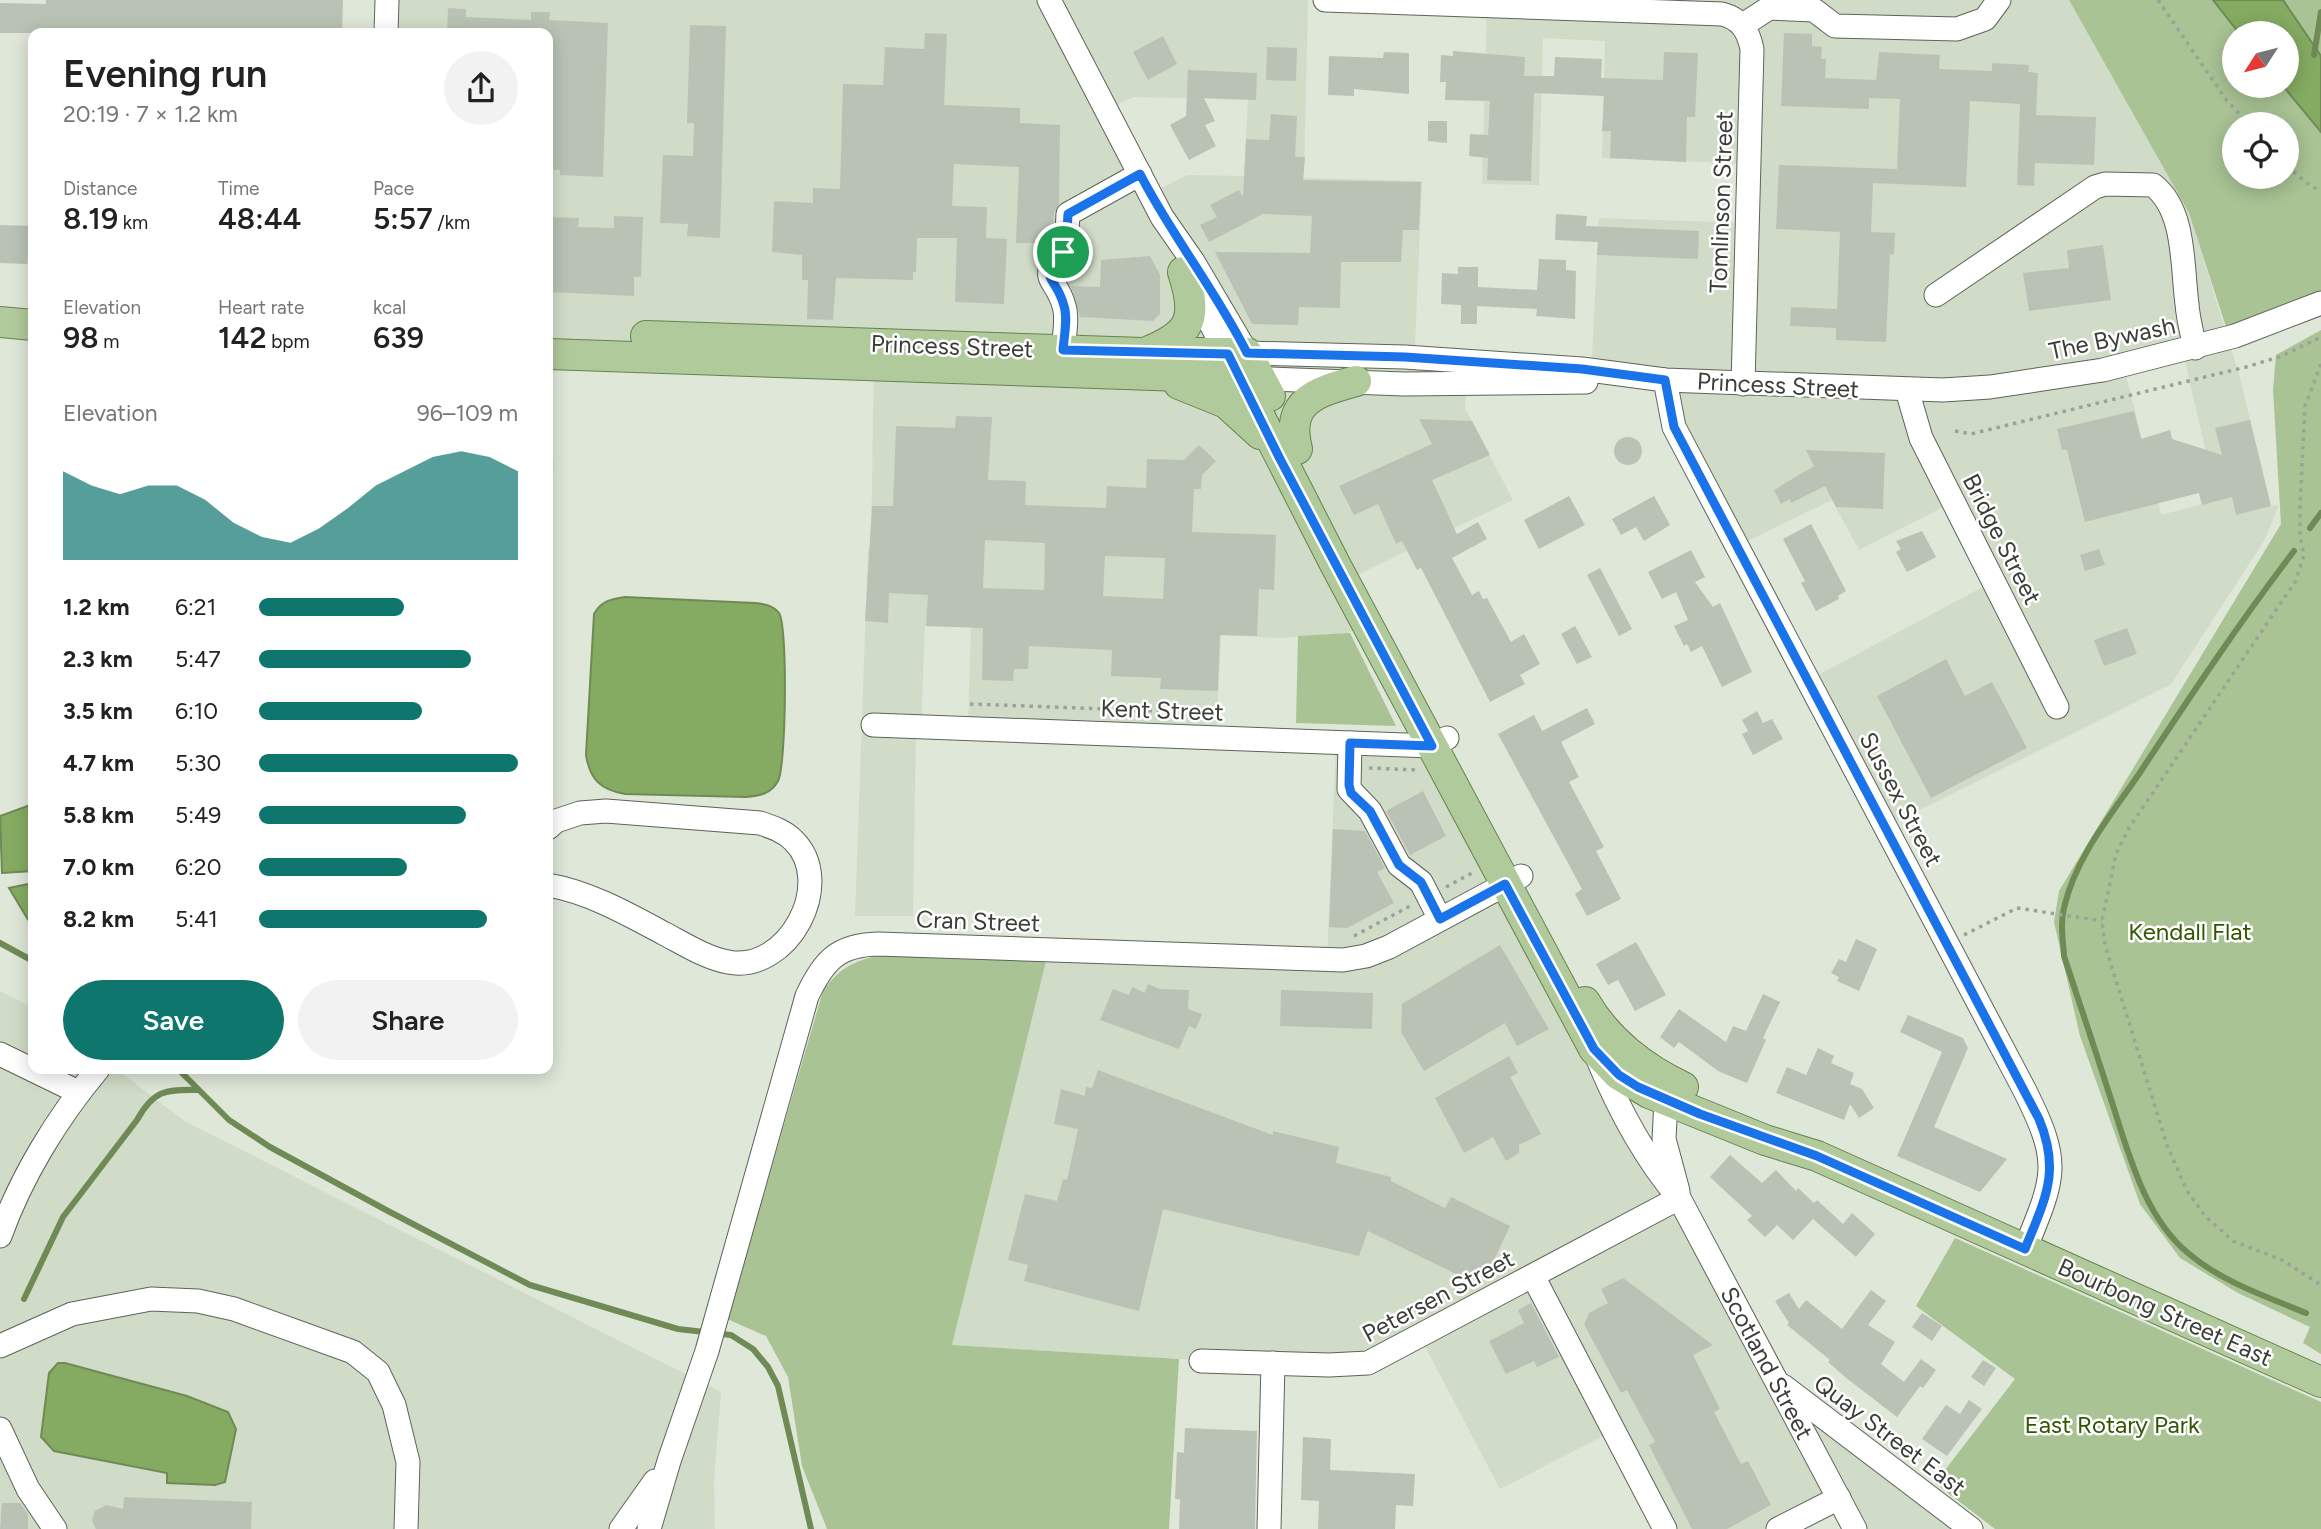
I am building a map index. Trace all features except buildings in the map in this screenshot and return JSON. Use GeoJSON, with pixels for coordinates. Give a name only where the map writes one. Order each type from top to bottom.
{"type":"FeatureCollection","features":[{"type":"Feature","properties":{"kind":"main road"},"geometry":{"type":"LineString","coordinates":[[1183,272],[1192,298],[1192,309],[1186,327],[1146,365],[1226,404],[1288,454]]}},
{"type":"Feature","properties":{"kind":"main road"},"geometry":{"type":"LineString","coordinates":[[0,322],[28,325]]}},
{"type":"Feature","properties":{"kind":"main road","name":"Princess Street"},"geometry":{"type":"LineString","coordinates":[[553,333],[1063,350],[1146,365]]}},
{"type":"Feature","properties":{"kind":"main road"},"geometry":{"type":"LineString","coordinates":[[0,342],[28,340]]}},
{"type":"Feature","properties":{"kind":"main road","name":"Princess Street"},"geometry":{"type":"LineString","coordinates":[[553,354],[1244,365]]}},
{"type":"Feature","properties":{"kind":"main road","name":"Scotland Street"},"geometry":{"type":"LineString","coordinates":[[1244,365],[1435,752],[1590,1010],[1629,1053]]}},
{"type":"Feature","properties":{"kind":"main road"},"geometry":{"type":"LineString","coordinates":[[1288,454],[1293,424],[1299,409],[1320,392],[1356,381]]}},
{"type":"Feature","properties":{"kind":"main road","name":"Scotland Street"},"geometry":{"type":"LineString","coordinates":[[1513,880],[1594,1049]]}},
{"type":"Feature","properties":{"kind":"main road","name":"Bourbong Street East"},"geometry":{"type":"LineString","coordinates":[[1594,1049],[1619,1075],[1659,1090],[1765,1140],[1817,1156],[2321,1382]]}},
{"type":"Feature","properties":{"kind":"main road","name":"Bourbong Street East"},"geometry":{"type":"LineString","coordinates":[[1629,1053],[1659,1090]]}},
{"type":"Feature","properties":{"kind":"street"},"geometry":{"type":"LineString","coordinates":[[386,28],[387,0]]}},
{"type":"Feature","properties":{"kind":"street","name":"Scotland Street"},"geometry":{"type":"LineString","coordinates":[[1049,0],[1162,217],[1183,272],[1244,365]]}},
{"type":"Feature","properties":{"kind":"street"},"geometry":{"type":"LineString","coordinates":[[1325,0],[1518,4],[1722,14],[1737,19],[1743,25],[1769,8],[1815,10],[1835,26],[1957,29],[1984,19],[1999,0]]}},
{"type":"Feature","properties":{"kind":"street","name":"Tomlinson Street"},"geometry":{"type":"LineString","coordinates":[[1743,25],[1752,48],[1743,384]]}},
{"type":"Feature","properties":{"kind":"street"},"geometry":{"type":"LineString","coordinates":[[1063,350],[1065,306],[1049,275],[1052,263],[1066,249],[1068,214],[1140,174]]}},
{"type":"Feature","properties":{"kind":"street"},"geometry":{"type":"LineString","coordinates":[[1936,295],[2095,187],[2105,184],[2153,185],[2161,193],[2174,218],[2185,261],[2186,304],[2195,348]]}},
{"type":"Feature","properties":{"kind":"street","name":"Scotland Street"},"geometry":{"type":"LineString","coordinates":[[1162,217],[1194,263],[1244,365]]}},
{"type":"Feature","properties":{"kind":"street","name":"The Bywash"},"geometry":{"type":"LineString","coordinates":[[1907,390],[1990,387],[2103,370],[2235,336],[2321,303]]}},
{"type":"Feature","properties":{"kind":"street","name":"Princess Street"},"geometry":{"type":"LineString","coordinates":[[1244,365],[1405,357],[1582,369],[1657,379],[1907,390]]}},
{"type":"Feature","properties":{"kind":"street","name":"Princess Street"},"geometry":{"type":"LineString","coordinates":[[1244,365],[1356,381],[1404,384],[1570,383],[1657,379]]}},
{"type":"Feature","properties":{"kind":"street","name":"Sussex Street"},"geometry":{"type":"LineString","coordinates":[[1657,379],[1674,427],[2024,1089],[2048,1142],[2050,1175],[2025,1249]]}},
{"type":"Feature","properties":{"kind":"street","name":"Bridge Street"},"geometry":{"type":"LineString","coordinates":[[1907,390],[1921,438],[2057,707]]}},
{"type":"Feature","properties":{"kind":"street","name":"Kent Street"},"geometry":{"type":"LineString","coordinates":[[873,725],[1350,743],[1435,752]]}},
{"type":"Feature","properties":{"kind":"street"},"geometry":{"type":"LineString","coordinates":[[1350,743],[1351,793],[1370,811],[1399,865],[1421,882],[1440,919]]}},
{"type":"Feature","properties":{"kind":"street"},"geometry":{"type":"LineString","coordinates":[[553,824],[580,813],[606,811],[760,823],[779,830],[792,839],[804,853],[810,870],[811,888],[806,908],[785,940],[772,951],[757,958],[728,962],[695,950],[631,915],[582,894],[553,886]]}},
{"type":"Feature","properties":{"kind":"street","name":"Cran Street"},"geometry":{"type":"LineString","coordinates":[[669,1461],[707,1352],[807,996],[823,967],[844,949],[859,944],[878,944],[1343,960],[1366,956],[1389,947],[1513,880]]}},
{"type":"Feature","properties":{"kind":"street","name":"Scotland Street"},"geometry":{"type":"LineString","coordinates":[[1594,1049],[1609,1087],[1650,1161],[1679,1198],[1856,1529]]}},
{"type":"Feature","properties":{"kind":"street"},"geometry":{"type":"LineString","coordinates":[[0,1054],[28,1068]]}},
{"type":"Feature","properties":{"kind":"street"},"geometry":{"type":"LineString","coordinates":[[41,1074],[78,1092]]}},
{"type":"Feature","properties":{"kind":"street"},"geometry":{"type":"LineString","coordinates":[[0,1236],[16,1196],[78,1092],[94,1074]]}},
{"type":"Feature","properties":{"kind":"street","name":"Scotland Street"},"geometry":{"type":"LineString","coordinates":[[1650,1161],[1642,1127],[1643,1106],[1659,1090]]}},
{"type":"Feature","properties":{"kind":"street","name":"Scotland Street"},"geometry":{"type":"LineString","coordinates":[[1659,1090],[1664,1139],[1679,1198]]}},
{"type":"Feature","properties":{"kind":"street","name":"Petersen Street"},"geometry":{"type":"LineString","coordinates":[[1201,1361],[1329,1366],[1368,1363],[1679,1198]]}},
{"type":"Feature","properties":{"kind":"street"},"geometry":{"type":"LineString","coordinates":[[1532,1276],[1665,1529]]}},
{"type":"Feature","properties":{"kind":"street"},"geometry":{"type":"LineString","coordinates":[[0,1346],[72,1314],[151,1299],[198,1301],[234,1309],[353,1352],[378,1372],[394,1405],[408,1462],[406,1529]]}},
{"type":"Feature","properties":{"kind":"street"},"geometry":{"type":"LineString","coordinates":[[1269,1529],[1273,1363]]}},
{"type":"Feature","properties":{"kind":"street","name":"Quay Street East"},"geometry":{"type":"LineString","coordinates":[[1777,1382],[1971,1529]]}},
{"type":"Feature","properties":{"kind":"street"},"geometry":{"type":"LineString","coordinates":[[0,1429],[28,1489],[55,1529]]}},
{"type":"Feature","properties":{"kind":"street"},"geometry":{"type":"LineString","coordinates":[[621,1529],[669,1461]]}},
{"type":"Feature","properties":{"kind":"street"},"geometry":{"type":"LineString","coordinates":[[649,1529],[669,1461]]}},
{"type":"Feature","properties":{"kind":"street"},"geometry":{"type":"LineString","coordinates":[[1778,1529],[1839,1498]]}},
{"type":"Feature","properties":{"kind":"path"},"geometry":{"type":"LineString","coordinates":[[2158,0],[2227,101],[2238,112]]}},
{"type":"Feature","properties":{"kind":"path"},"geometry":{"type":"LineString","coordinates":[[2299,176],[2321,191]]}},
{"type":"Feature","properties":{"kind":"path"},"geometry":{"type":"LineString","coordinates":[[1955,431],[1971,434],[2246,367],[2282,356],[2321,337]]}},
{"type":"Feature","properties":{"kind":"path"},"geometry":{"type":"LineString","coordinates":[[2321,363],[2305,406],[2300,506],[2300,536],[2304,555],[2295,582],[2129,828],[2116,854],[2102,921],[2110,968],[2167,1145],[2187,1191],[2204,1216],[2233,1241],[2282,1260],[2321,1285]]}},
{"type":"Feature","properties":{"kind":"path"},"geometry":{"type":"LineString","coordinates":[[970,704],[1216,713]]}},
{"type":"Feature","properties":{"kind":"path"},"geometry":{"type":"LineString","coordinates":[[1349,767],[1435,752]]}},
{"type":"Feature","properties":{"kind":"path"},"geometry":{"type":"LineString","coordinates":[[1349,938],[1478,870]]}},
{"type":"Feature","properties":{"kind":"path"},"geometry":{"type":"LineString","coordinates":[[1947,944],[2017,908],[2102,921]]}},
{"type":"Feature","properties":{"kind":"shaded area"},"geometry":{"type":"Polygon","coordinates":[[[388,0],[1308,0],[1304,178],[1422,181],[1414,370],[1467,372],[1465,408],[1513,500],[1353,577],[1375,620],[1348,633],[1279,638],[1221,635],[1216,736],[968,727],[971,627],[925,626],[921,726],[916,726],[913,916],[855,916],[868,549],[871,549],[874,356],[553,345],[553,28],[387,28],[388,0]],[[1133,97],[1108,109],[1151,193],[1187,175],[1244,176],[1248,100],[1133,97]]]}},
{"type":"Feature","properties":{"kind":"shaded area"},"geometry":{"type":"Polygon","coordinates":[[[1399,0],[2069,0],[2189,213],[2239,374],[2271,506],[2278,507],[2264,541],[2171,684],[1884,828],[1807,681],[1992,582],[1951,503],[1859,550],[1832,500],[1735,547],[1664,378],[1591,375],[1599,218],[1748,223],[1750,164],[1602,158],[1605,41],[1543,38],[1539,185],[1482,184],[1487,5],[1399,0]],[[2183,352],[2124,367],[2161,515],[2217,500],[2183,352]]]}},
{"type":"Feature","properties":{"kind":"shaded area"},"geometry":{"type":"Polygon","coordinates":[[[2213,0],[2283,0],[2297,21],[2230,21],[2213,0]]]}},
{"type":"Feature","properties":{"kind":"shaded area"},"geometry":{"type":"Polygon","coordinates":[[[2300,25],[2321,56],[2321,132],[2293,98],[2300,98],[2300,25]]]}},
{"type":"Feature","properties":{"kind":"shaded area"},"geometry":{"type":"Polygon","coordinates":[[[625,597],[755,603],[777,610],[782,623],[784,643],[783,751],[778,781],[768,792],[746,797],[625,794],[609,790],[594,777],[586,755],[594,614],[607,601],[625,597]]]}},
{"type":"Feature","properties":{"kind":"shaded area"},"geometry":{"type":"Polygon","coordinates":[[[1336,741],[1430,745],[1778,1381],[1974,1529],[1856,1529],[1839,1497],[1775,1529],[1655,1529],[1605,1435],[1500,1489],[1419,1335],[1355,1363],[1179,1359],[952,1345],[1048,949],[1327,960],[1336,741]]]}},
{"type":"Feature","properties":{"kind":"shaded area"},"geometry":{"type":"Polygon","coordinates":[[[28,806],[28,871],[2,873],[0,816],[28,806]]]}},
{"type":"Feature","properties":{"kind":"shaded area"},"geometry":{"type":"Polygon","coordinates":[[[28,884],[28,920],[9,888],[28,884]]]}},
{"type":"Feature","properties":{"kind":"shaded area"},"geometry":{"type":"Polygon","coordinates":[[[0,991],[28,1005],[28,1074],[123,1074],[186,1122],[721,1392],[714,1480],[715,1529],[0,1529],[0,991]]]}},
{"type":"Feature","properties":{"kind":"shaded area"},"geometry":{"type":"Polygon","coordinates":[[[58,1363],[187,1396],[228,1412],[236,1429],[225,1482],[215,1485],[167,1483],[167,1473],[54,1451],[41,1437],[49,1373],[58,1363]]]}},
{"type":"Feature","properties":{"kind":"green space"},"geometry":{"type":"Polygon","coordinates":[[[2069,0],[2321,0],[2321,301],[2229,336],[2189,213],[2069,0]]]}},
{"type":"Feature","properties":{"kind":"green space","name":"Kendall Flat"},"geometry":{"type":"Polygon","coordinates":[[[2321,330],[2321,1354],[2303,1343],[2310,1327],[2238,1293],[2180,1258],[2140,1204],[2080,1036],[2054,922],[2059,891],[2281,524],[2273,390],[2276,355],[2321,330]]]}},
{"type":"Feature","properties":{"kind":"green space"},"geometry":{"type":"Polygon","coordinates":[[[1350,633],[1396,726],[1296,723],[1298,636],[1350,633]]]}},
{"type":"Feature","properties":{"kind":"green space"},"geometry":{"type":"Polygon","coordinates":[[[882,955],[1046,961],[952,1345],[1179,1359],[1169,1529],[827,1529],[802,1466],[788,1377],[766,1336],[727,1319],[823,991],[835,976],[848,966],[882,955]]]}},
{"type":"Feature","properties":{"kind":"green space","name":"East Rotary Park"},"geometry":{"type":"Polygon","coordinates":[[[1955,1238],[2321,1402],[2321,1529],[1995,1529],[1935,1483],[2015,1379],[1916,1306],[1955,1238]]]}},
{"type":"Feature","properties":{"kind":"waterway"},"geometry":{"type":"LineString","coordinates":[[2314,55],[2321,12]]}},
{"type":"Feature","properties":{"kind":"waterway"},"geometry":{"type":"LineString","coordinates":[[2310,528],[2321,513]]}},
{"type":"Feature","properties":{"kind":"waterway"},"geometry":{"type":"LineString","coordinates":[[2294,551],[2215,661],[2085,854],[2069,890],[2062,926],[2064,956],[2121,1131],[2137,1176],[2158,1218],[2188,1253],[2215,1272],[2244,1288],[2306,1313]]}},
{"type":"Feature","properties":{"kind":"waterway"},"geometry":{"type":"LineString","coordinates":[[0,943],[28,958]]}},
{"type":"Feature","properties":{"kind":"waterway"},"geometry":{"type":"LineString","coordinates":[[183,1074],[229,1120],[270,1147],[530,1285],[678,1329],[731,1335],[753,1349],[768,1367],[778,1386],[811,1529]]}},
{"type":"Feature","properties":{"kind":"waterway"},"geometry":{"type":"LineString","coordinates":[[24,1299],[63,1217],[143,1110],[155,1098],[168,1091],[197,1090]]}},
{"type":"Feature","properties":{"kind":"route"},"geometry":{"type":"LineString","coordinates":[[1140,174],[1162,217],[1194,263],[1247,353],[1405,357],[1582,369],[1665,380],[1674,427],[2039,1119],[2048,1142],[2050,1175],[2025,1249],[1817,1156],[1765,1140],[1700,1114],[1638,1087],[1619,1075],[1594,1049],[1505,884],[1440,919],[1421,882],[1399,865],[1370,811],[1349,789],[1350,743],[1432,746],[1280,459],[1228,354],[1063,350],[1065,306],[1051,281],[1049,268],[1063,252],[1066,249],[1069,212],[1140,174]]}}]}
